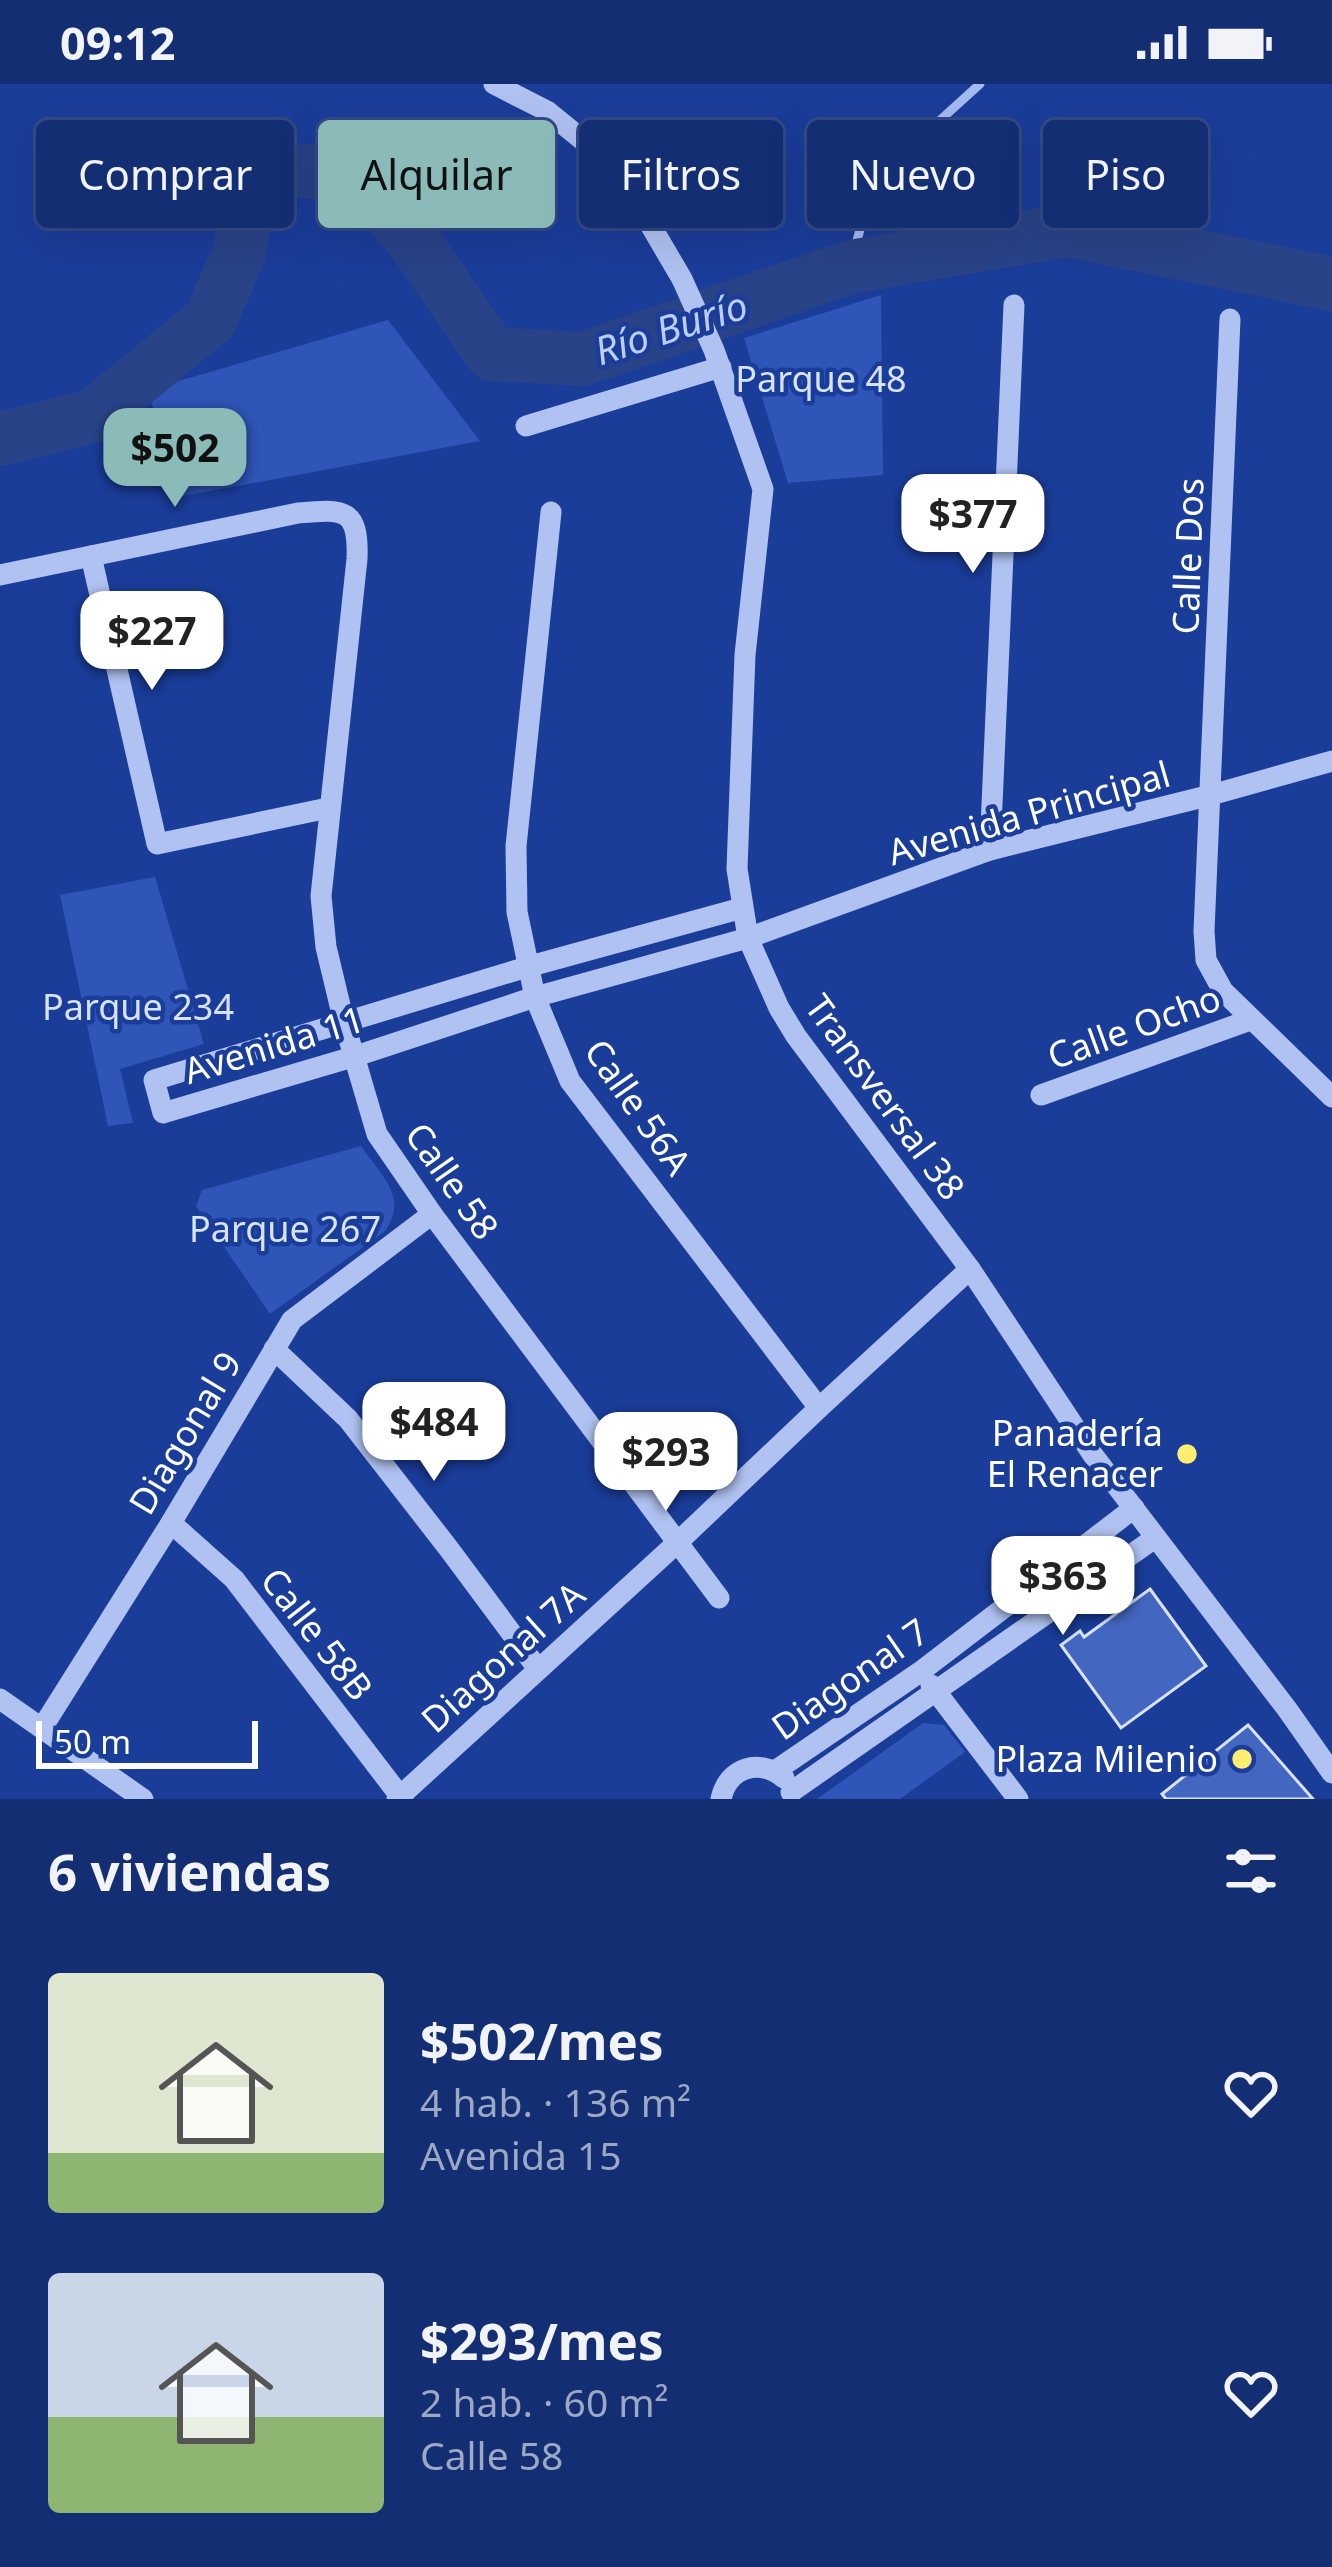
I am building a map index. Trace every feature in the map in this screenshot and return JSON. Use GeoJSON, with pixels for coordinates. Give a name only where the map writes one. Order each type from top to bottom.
{"type":"FeatureCollection","features":[{"type":"Feature","properties":{"kind":"street","name":"Transversal 38"},"geometry":{"type":"LineString","coordinates":[[494,84],[547,111],[617,168],[682,279],[718,358],[763,489],[745,655],[737,869],[748,938],[779,1008],[970,1269],[1093,1455],[1332,1773]]}},
{"type":"Feature","properties":{"kind":"street"},"geometry":{"type":"LineString","coordinates":[[990,850],[1013,304]]}},
{"type":"Feature","properties":{"kind":"street","name":"Calle Dos"},"geometry":{"type":"LineString","coordinates":[[1230,319],[1206,960],[1223,992],[1332,1097]]}},
{"type":"Feature","properties":{"kind":"street"},"geometry":{"type":"LineString","coordinates":[[526,426],[718,358]]}},
{"type":"Feature","properties":{"kind":"street","name":"Calle 56A"},"geometry":{"type":"LineString","coordinates":[[551,512],[517,846],[518,912],[527,967],[570,1081],[819,1408]]}},
{"type":"Feature","properties":{"kind":"street","name":"Calle 58"},"geometry":{"type":"LineString","coordinates":[[91,556],[298,513],[347,513],[355,528],[357,559],[321,896],[326,947],[377,1134],[719,1598]]}},
{"type":"Feature","properties":{"kind":"street"},"geometry":{"type":"LineString","coordinates":[[0,575],[91,556],[157,844],[328,808]]}},
{"type":"Feature","properties":{"kind":"street","name":"Avenida Principal"},"geometry":{"type":"LineString","coordinates":[[748,938],[990,850],[1332,760]]}},
{"type":"Feature","properties":{"kind":"street","name":"Avenida 11"},"geometry":{"type":"LineString","coordinates":[[742,908],[527,967],[154,1080],[163,1113],[536,997],[748,938]]}},
{"type":"Feature","properties":{"kind":"street","name":"Calle Ocho"},"geometry":{"type":"LineString","coordinates":[[1041,1095],[1250,1020]]}},
{"type":"Feature","properties":{"kind":"street","name":"Diagonal 9"},"geometry":{"type":"LineString","coordinates":[[42,1728],[292,1320],[432,1214]]}},
{"type":"Feature","properties":{"kind":"street","name":"Diagonal 7A"},"geometry":{"type":"LineString","coordinates":[[399,1797],[970,1269]]}},
{"type":"Feature","properties":{"kind":"street"},"geometry":{"type":"LineString","coordinates":[[274,1349],[348,1419],[538,1669]]}},
{"type":"Feature","properties":{"kind":"street","name":"Diagonal 7"},"geometry":{"type":"LineString","coordinates":[[775,1771],[920,1672],[1133,1508]]}},
{"type":"Feature","properties":{"kind":"street","name":"Calle 58B"},"geometry":{"type":"LineString","coordinates":[[170,1523],[234,1579],[399,1797]]}},
{"type":"Feature","properties":{"kind":"street","name":"Diagonal 7"},"geometry":{"type":"LineString","coordinates":[[721,1799],[723,1788],[736,1773],[755,1766],[775,1771],[792,1796],[1155,1538]]}},
{"type":"Feature","properties":{"kind":"street"},"geometry":{"type":"LineString","coordinates":[[920,1672],[1018,1799]]}},
{"type":"Feature","properties":{"kind":"street"},"geometry":{"type":"LineString","coordinates":[[0,1699],[143,1799]]}},
{"type":"Feature","properties":{"kind":"green space","name":"Parque 48"},"geometry":{"type":"Polygon","coordinates":[[[881,295],[883,475],[788,483],[744,338],[881,295]]]}},
{"type":"Feature","properties":{"kind":"green space"},"geometry":{"type":"Polygon","coordinates":[[[388,320],[480,441],[178,497],[148,390],[388,320]]]}},
{"type":"Feature","properties":{"kind":"green space","name":"Parque 234"},"geometry":{"type":"Polygon","coordinates":[[[155,877],[204,1044],[120,1069],[133,1123],[108,1126],[60,895],[155,877]]]}},
{"type":"Feature","properties":{"kind":"green space","name":"Parque 267"},"geometry":{"type":"Polygon","coordinates":[[[361,1146],[390,1187],[391,1220],[384,1232],[270,1314],[196,1206],[202,1190],[361,1146]]]}},
{"type":"Feature","properties":{"kind":"green space"},"geometry":{"type":"Polygon","coordinates":[[[923,1723],[944,1725],[965,1752],[900,1799],[817,1799],[923,1723]]]}},
{"type":"Feature","properties":{"kind":"building"},"geometry":{"type":"Polygon","coordinates":[[[1150,1589],[1206,1666],[1121,1728],[1061,1645],[1080,1631],[1084,1637],[1150,1589]]]}},
{"type":"Feature","properties":{"kind":"building","name":"Plaza Milenio"},"geometry":{"type":"Polygon","coordinates":[[[1248,1725],[1313,1799],[1166,1799],[1162,1794],[1248,1725]]]}},
{"type":"Feature","properties":{"kind":"waterway"},"geometry":{"type":"LineString","coordinates":[[850,267],[866,207],[905,152],[980,84]]}},
{"type":"Feature","properties":{"kind":"waterway","name":"Río Burío"},"geometry":{"type":"LineString","coordinates":[[0,439],[93,416],[210,320],[239,253],[247,204],[291,170],[323,173],[367,188],[413,240],[492,354],[583,359],[850,267],[1068,230],[1332,284]]}},
{"type":"Feature","properties":{"kind":"place","name":"Panadería El Renacer"},"geometry":{"type":"Point","coordinates":[1187,1454]}},
{"type":"Feature","properties":{"kind":"place","name":"Plaza Milenio"},"geometry":{"type":"Point","coordinates":[1242,1759]}}]}
